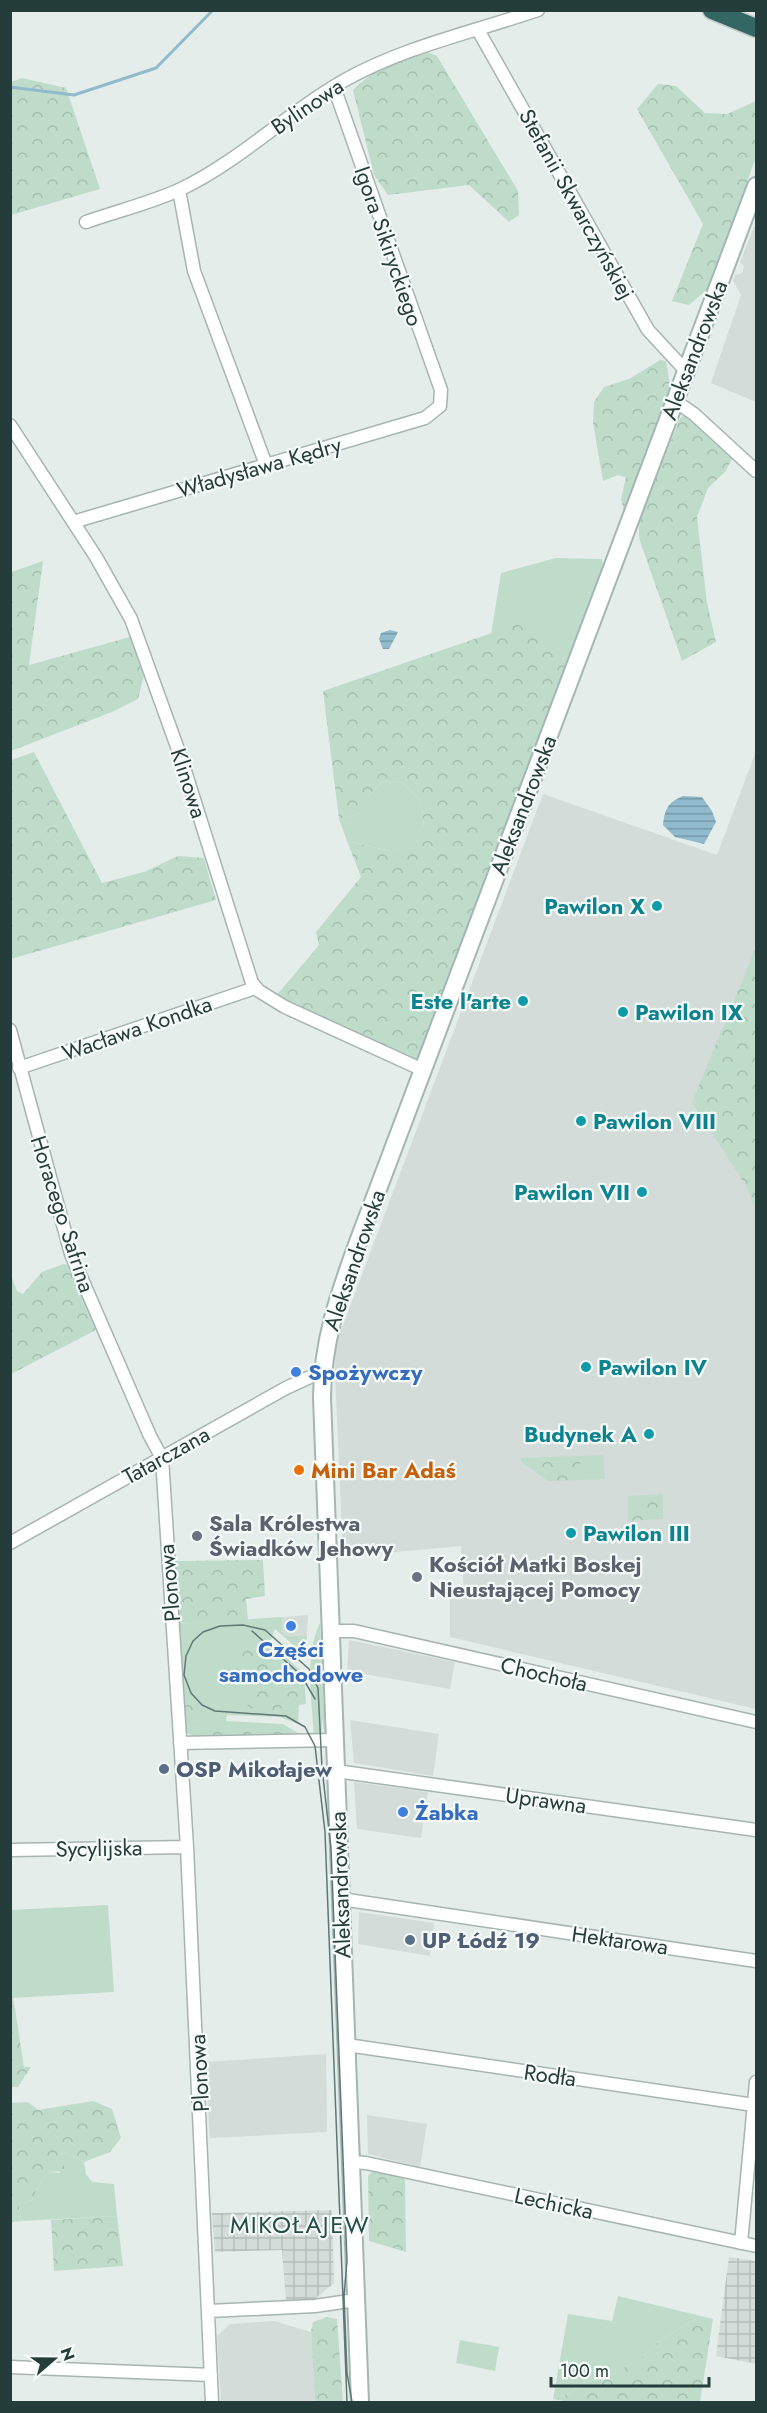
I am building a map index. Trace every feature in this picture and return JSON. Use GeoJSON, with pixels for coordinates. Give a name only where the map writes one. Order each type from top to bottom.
{"type":"FeatureCollection","features":[{"type":"Feature","properties":{"kind":"highway"},"geometry":{"type":"LineString","coordinates":[[712,10],[756,28]]}},
{"type":"Feature","properties":{"kind":"main road","name":"Aleksandrowska"},"geometry":{"type":"LineString","coordinates":[[360,2403],[323,1371],[328,1333],[337,1299],[756,186]]}},
{"type":"Feature","properties":{"kind":"street","name":"Bylinowa"},"geometry":{"type":"LineString","coordinates":[[86,222],[179,190],[334,87],[412,50],[538,10]]}},
{"type":"Feature","properties":{"kind":"street","name":"Stefanii Skwarczyńskiej"},"geometry":{"type":"LineString","coordinates":[[478,30],[648,330],[686,371]]}},
{"type":"Feature","properties":{"kind":"street","name":"Igora Sikiryckiego"},"geometry":{"type":"LineString","coordinates":[[334,87],[441,390],[440,406]]}},
{"type":"Feature","properties":{"kind":"street"},"geometry":{"type":"LineString","coordinates":[[179,190],[194,271],[266,465]]}},
{"type":"Feature","properties":{"kind":"street"},"geometry":{"type":"LineString","coordinates":[[675,401],[694,414],[756,471]]}},
{"type":"Feature","properties":{"kind":"street","name":"Władysława Kędry"},"geometry":{"type":"LineString","coordinates":[[73,522],[425,418],[440,406]]}},
{"type":"Feature","properties":{"kind":"street","name":"Klinowa"},"geometry":{"type":"LineString","coordinates":[[10,425],[117,592],[141,645],[180,755],[245,968],[255,988]]}},
{"type":"Feature","properties":{"kind":"street"},"geometry":{"type":"LineString","coordinates":[[255,988],[285,1007],[423,1070]]}},
{"type":"Feature","properties":{"kind":"street","name":"Wacława Kondka"},"geometry":{"type":"LineString","coordinates":[[20,1068],[255,988]]}},
{"type":"Feature","properties":{"kind":"street","name":"Horacego Safrina"},"geometry":{"type":"LineString","coordinates":[[10,1030],[71,1254],[150,1436],[162,1458]]}},
{"type":"Feature","properties":{"kind":"street","name":"Tatarczana"},"geometry":{"type":"LineString","coordinates":[[10,1543],[286,1388],[323,1371]]}},
{"type":"Feature","properties":{"kind":"street","name":"Plonowa"},"geometry":{"type":"LineString","coordinates":[[162,1458],[187,1847],[212,2403]]}},
{"type":"Feature","properties":{"kind":"street"},"geometry":{"type":"LineString","coordinates":[[135,1473],[149,1475],[163,1487]]}},
{"type":"Feature","properties":{"kind":"street","name":"Chochoła"},"geometry":{"type":"LineString","coordinates":[[331,1631],[354,1630],[756,1722]]}},
{"type":"Feature","properties":{"kind":"street"},"geometry":{"type":"LineString","coordinates":[[180,1743],[335,1740]]}},
{"type":"Feature","properties":{"kind":"street","name":"Uprawna"},"geometry":{"type":"LineString","coordinates":[[336,1771],[756,1830]]}},
{"type":"Feature","properties":{"kind":"street","name":"Sycylijska"},"geometry":{"type":"LineString","coordinates":[[10,1850],[187,1847]]}},
{"type":"Feature","properties":{"kind":"street","name":"Hektarowa"},"geometry":{"type":"LineString","coordinates":[[341,1899],[756,1961]]}},
{"type":"Feature","properties":{"kind":"street","name":"Rodła"},"geometry":{"type":"LineString","coordinates":[[346,2045],[754,2105]]}},
{"type":"Feature","properties":{"kind":"street"},"geometry":{"type":"LineString","coordinates":[[741,2243],[756,2082]]}},
{"type":"Feature","properties":{"kind":"street","name":"Lechicka"},"geometry":{"type":"LineString","coordinates":[[351,2162],[366,2163],[756,2246]]}},
{"type":"Feature","properties":{"kind":"street"},"geometry":{"type":"LineString","coordinates":[[209,2311],[315,2306],[356,2300]]}},
{"type":"Feature","properties":{"kind":"street"},"geometry":{"type":"LineString","coordinates":[[10,2367],[212,2375]]}},
{"type":"Feature","properties":{"kind":"shaded area"},"geometry":{"type":"Polygon","coordinates":[[[756,226],[756,402],[711,383],[741,295],[733,281],[735,275],[742,273],[744,266],[740,262],[756,226]]]}},
{"type":"Feature","properties":{"kind":"shaded area"},"geometry":{"type":"Polygon","coordinates":[[[756,751],[756,1709],[450,1637],[450,1594],[464,1593],[461,1546],[343,1557],[334,1349],[543,794],[717,855],[756,751]]]}},
{"type":"Feature","properties":{"kind":"shaded area","name":"Części samochodowe"},"geometry":{"type":"Polygon","coordinates":[[[308,1615],[307,1636],[283,1636],[282,1617],[308,1615]]]}},
{"type":"Feature","properties":{"kind":"shaded area"},"geometry":{"type":"Polygon","coordinates":[[[349,1640],[455,1662],[450,1689],[347,1671],[349,1640]]]}},
{"type":"Feature","properties":{"kind":"shaded area"},"geometry":{"type":"Polygon","coordinates":[[[350,1720],[439,1734],[433,1776],[354,1763],[350,1720]]]}},
{"type":"Feature","properties":{"kind":"shaded area"},"geometry":{"type":"Polygon","coordinates":[[[354,1782],[428,1792],[421,1838],[357,1829],[354,1782]]]}},
{"type":"Feature","properties":{"kind":"shaded area"},"geometry":{"type":"Polygon","coordinates":[[[359,1912],[434,1923],[430,1956],[358,1944],[359,1912]]]}},
{"type":"Feature","properties":{"kind":"shaded area"},"geometry":{"type":"Polygon","coordinates":[[[326,2054],[327,2132],[210,2138],[205,2062],[326,2054]]]}},
{"type":"Feature","properties":{"kind":"shaded area"},"geometry":{"type":"Polygon","coordinates":[[[367,2115],[427,2124],[420,2167],[368,2154],[367,2115]]]}},
{"type":"Feature","properties":{"kind":"shaded area"},"geometry":{"type":"Polygon","coordinates":[[[332,2210],[334,2283],[315,2299],[286,2300],[282,2250],[215,2252],[212,2213],[332,2210]]]}},
{"type":"Feature","properties":{"kind":"shaded area"},"geometry":{"type":"Polygon","coordinates":[[[729,2257],[756,2261],[756,2364],[716,2356],[729,2257]]]}},
{"type":"Feature","properties":{"kind":"shaded area"},"geometry":{"type":"Polygon","coordinates":[[[274,2321],[311,2332],[315,2402],[221,2402],[217,2336],[230,2324],[274,2321]]]}},
{"type":"Feature","properties":{"kind":"green space"},"geometry":{"type":"Polygon","coordinates":[[[427,52],[437,56],[518,191],[519,215],[509,222],[469,185],[388,195],[374,175],[353,90],[368,77],[387,66],[427,52]]]}},
{"type":"Feature","properties":{"kind":"green space"},"geometry":{"type":"Polygon","coordinates":[[[22,78],[66,88],[100,189],[11,215],[11,82],[22,78]]]}},
{"type":"Feature","properties":{"kind":"green space"},"geometry":{"type":"Polygon","coordinates":[[[658,84],[676,86],[705,113],[727,114],[756,101],[756,157],[708,289],[689,305],[672,301],[703,224],[637,109],[658,84]]]}},
{"type":"Feature","properties":{"kind":"green space"},"geometry":{"type":"Polygon","coordinates":[[[660,360],[666,361],[671,391],[624,511],[621,499],[626,477],[618,475],[603,481],[593,423],[594,402],[604,387],[629,379],[660,360]]]}},
{"type":"Feature","properties":{"kind":"green space"},"geometry":{"type":"Polygon","coordinates":[[[692,417],[734,455],[725,472],[708,488],[697,517],[707,603],[716,642],[682,661],[639,538],[639,521],[680,418],[692,417]]]}},
{"type":"Feature","properties":{"kind":"green space"},"geometry":{"type":"Polygon","coordinates":[[[556,558],[602,559],[603,565],[569,667],[491,634],[501,573],[556,558]]]}},
{"type":"Feature","properties":{"kind":"green space"},"geometry":{"type":"Polygon","coordinates":[[[43,561],[29,665],[130,637],[144,675],[138,699],[112,712],[11,751],[11,572],[43,561]]]}},
{"type":"Feature","properties":{"kind":"green space"},"geometry":{"type":"Polygon","coordinates":[[[518,624],[569,667],[419,1064],[276,996],[319,945],[316,932],[361,877],[347,841],[390,851],[407,846],[424,824],[421,801],[401,781],[382,782],[366,798],[366,812],[339,819],[323,691],[518,624]]]}},
{"type":"Feature","properties":{"kind":"green space"},"geometry":{"type":"Polygon","coordinates":[[[34,752],[102,883],[144,872],[178,856],[204,858],[216,900],[11,959],[11,760],[34,752]]]}},
{"type":"Feature","properties":{"kind":"green space"},"geometry":{"type":"Polygon","coordinates":[[[401,781],[421,801],[424,824],[407,847],[390,851],[347,841],[339,819],[365,812],[366,798],[382,782],[401,781]]]}},
{"type":"Feature","properties":{"kind":"green space"},"geometry":{"type":"Polygon","coordinates":[[[756,947],[756,1210],[746,1186],[692,1102],[756,947]]]}},
{"type":"Feature","properties":{"kind":"green space"},"geometry":{"type":"Polygon","coordinates":[[[63,1264],[68,1265],[96,1330],[11,1374],[11,1275],[17,1291],[23,1294],[42,1272],[63,1264]]]}},
{"type":"Feature","properties":{"kind":"green space"},"geometry":{"type":"Polygon","coordinates":[[[603,1455],[605,1479],[581,1480],[580,1456],[603,1455]]]}},
{"type":"Feature","properties":{"kind":"green space"},"geometry":{"type":"Polygon","coordinates":[[[580,1456],[581,1480],[548,1481],[521,1462],[521,1458],[580,1456]]]}},
{"type":"Feature","properties":{"kind":"green space"},"geometry":{"type":"Polygon","coordinates":[[[663,1494],[663,1519],[628,1521],[628,1496],[663,1494]]]}},
{"type":"Feature","properties":{"kind":"green space"},"geometry":{"type":"Polygon","coordinates":[[[263,1560],[265,1596],[246,1599],[248,1620],[176,1624],[174,1561],[263,1560]]]}},
{"type":"Feature","properties":{"kind":"green space"},"geometry":{"type":"Polygon","coordinates":[[[282,1617],[283,1636],[275,1629],[270,1642],[304,1674],[306,1704],[299,1705],[298,1724],[280,1717],[227,1715],[226,1721],[283,1724],[301,1735],[197,1739],[186,1732],[183,1725],[176,1624],[282,1617]]]}},
{"type":"Feature","properties":{"kind":"green space"},"geometry":{"type":"Polygon","coordinates":[[[320,1623],[325,1735],[322,1719],[322,1736],[314,1736],[311,1664],[312,1649],[320,1623]]]}},
{"type":"Feature","properties":{"kind":"green space"},"geometry":{"type":"Polygon","coordinates":[[[283,1636],[307,1636],[306,1656],[283,1636]]]}},
{"type":"Feature","properties":{"kind":"green space"},"geometry":{"type":"Polygon","coordinates":[[[262,1649],[293,1672],[298,1686],[302,1689],[304,1699],[301,1703],[265,1713],[248,1706],[239,1696],[235,1683],[237,1666],[245,1650],[262,1649]]]}},
{"type":"Feature","properties":{"kind":"green space"},"geometry":{"type":"Polygon","coordinates":[[[188,1698],[196,1706],[196,1723],[203,1724],[209,1731],[218,1731],[221,1726],[286,1729],[287,1733],[281,1736],[197,1735],[189,1731],[183,1700],[188,1698]]]}},
{"type":"Feature","properties":{"kind":"green space"},"geometry":{"type":"Polygon","coordinates":[[[108,1905],[114,1992],[12,1998],[10,1910],[108,1905]]]}},
{"type":"Feature","properties":{"kind":"green space"},"geometry":{"type":"Polygon","coordinates":[[[11,1983],[24,2067],[31,2067],[18,2087],[11,2087],[11,1983]]]}},
{"type":"Feature","properties":{"kind":"green space"},"geometry":{"type":"Polygon","coordinates":[[[93,2101],[112,2109],[121,2138],[110,2152],[84,2162],[61,2151],[65,2171],[49,2172],[40,2183],[32,2200],[19,2204],[21,2221],[11,2222],[11,2103],[28,2102],[38,2110],[93,2101]]]}},
{"type":"Feature","properties":{"kind":"green space"},"geometry":{"type":"Polygon","coordinates":[[[61,2151],[84,2162],[86,2174],[92,2182],[114,2184],[117,2216],[21,2221],[19,2204],[32,2200],[40,2183],[49,2172],[60,2173],[61,2151]]]}},
{"type":"Feature","properties":{"kind":"green space"},"geometry":{"type":"Polygon","coordinates":[[[378,2171],[405,2177],[406,2252],[369,2241],[368,2176],[378,2171]]]}},
{"type":"Feature","properties":{"kind":"green space"},"geometry":{"type":"Polygon","coordinates":[[[117,2216],[123,2266],[54,2271],[51,2220],[117,2216]]]}},
{"type":"Feature","properties":{"kind":"green space"},"geometry":{"type":"Polygon","coordinates":[[[618,2296],[701,2316],[659,2341],[641,2358],[615,2373],[584,2383],[568,2394],[553,2399],[568,2314],[612,2321],[618,2296]]]}},
{"type":"Feature","properties":{"kind":"green space"},"geometry":{"type":"Polygon","coordinates":[[[701,2316],[713,2319],[700,2402],[569,2402],[553,2399],[568,2394],[584,2383],[615,2373],[641,2358],[659,2341],[701,2316]]]}},
{"type":"Feature","properties":{"kind":"green space"},"geometry":{"type":"Polygon","coordinates":[[[327,2317],[337,2319],[343,2402],[315,2402],[311,2332],[313,2322],[327,2317]]]}},
{"type":"Feature","properties":{"kind":"green space"},"geometry":{"type":"Polygon","coordinates":[[[460,2340],[499,2347],[495,2371],[456,2363],[460,2340]]]}},
{"type":"Feature","properties":{"kind":"water"},"geometry":{"type":"Polygon","coordinates":[[[390,630],[398,632],[389,649],[383,649],[379,639],[381,633],[390,630]]]}},
{"type":"Feature","properties":{"kind":"water"},"geometry":{"type":"Polygon","coordinates":[[[683,796],[702,797],[712,811],[716,822],[704,844],[675,837],[663,825],[668,807],[673,801],[683,796]]]}},
{"type":"Feature","properties":{"kind":"waterway"},"geometry":{"type":"LineString","coordinates":[[10,87],[74,95],[156,68],[213,10]]}},
{"type":"Feature","properties":{"kind":"tram line"},"geometry":{"type":"LineString","coordinates":[[347,2402],[325,1832],[315,1746],[305,1727],[286,1716],[215,1711],[202,1705],[191,1693],[184,1675],[186,1656],[193,1641],[203,1632],[220,1626],[243,1625],[265,1630],[309,1669],[318,1688],[322,1768],[331,1848],[347,2261],[344,2296],[347,2373],[352,2402]]}},
{"type":"Feature","properties":{"kind":"tram line"},"geometry":{"type":"LineString","coordinates":[[252,1631],[301,1675],[315,1699]]}},
{"type":"Feature","properties":{"kind":"place","name":"Pawilon X"},"geometry":{"type":"Point","coordinates":[657,906]}},
{"type":"Feature","properties":{"kind":"place","name":"Este l'arte"},"geometry":{"type":"Point","coordinates":[523,1001]}},
{"type":"Feature","properties":{"kind":"place","name":"Pawilon IX"},"geometry":{"type":"Point","coordinates":[623,1012]}},
{"type":"Feature","properties":{"kind":"place","name":"Pawilon VIII"},"geometry":{"type":"Point","coordinates":[581,1121]}},
{"type":"Feature","properties":{"kind":"place","name":"Pawilon VII"},"geometry":{"type":"Point","coordinates":[642,1192]}},
{"type":"Feature","properties":{"kind":"place","name":"Pawilon IV"},"geometry":{"type":"Point","coordinates":[586,1367]}},
{"type":"Feature","properties":{"kind":"place","name":"Spożywczy"},"geometry":{"type":"Point","coordinates":[296,1372]}},
{"type":"Feature","properties":{"kind":"place","name":"Budynek A"},"geometry":{"type":"Point","coordinates":[649,1434]}},
{"type":"Feature","properties":{"kind":"place","name":"Mini Bar Adaś"},"geometry":{"type":"Point","coordinates":[299,1470]}},
{"type":"Feature","properties":{"kind":"place","name":"Pawilon III"},"geometry":{"type":"Point","coordinates":[571,1533]}},
{"type":"Feature","properties":{"kind":"place","name":"Sala Królestwa Świadków Jehowy"},"geometry":{"type":"Point","coordinates":[197,1536]}},
{"type":"Feature","properties":{"kind":"place","name":"Kościół Matki Boskej Nieustającej Pomocy"},"geometry":{"type":"Point","coordinates":[417,1577]}},
{"type":"Feature","properties":{"kind":"place","name":"Części samochodowe"},"geometry":{"type":"Point","coordinates":[291,1626]}},
{"type":"Feature","properties":{"kind":"place","name":"OSP Mikołajew"},"geometry":{"type":"Point","coordinates":[164,1769]}},
{"type":"Feature","properties":{"kind":"place","name":"Żabka"},"geometry":{"type":"Point","coordinates":[403,1812]}},
{"type":"Feature","properties":{"kind":"place","name":"UP Łódź 19"},"geometry":{"type":"Point","coordinates":[410,1940]}},
{"type":"Feature","properties":{"kind":"district","name":"MIKOŁAJEW"},"geometry":{"type":"Point","coordinates":[300,2225]}}]}
